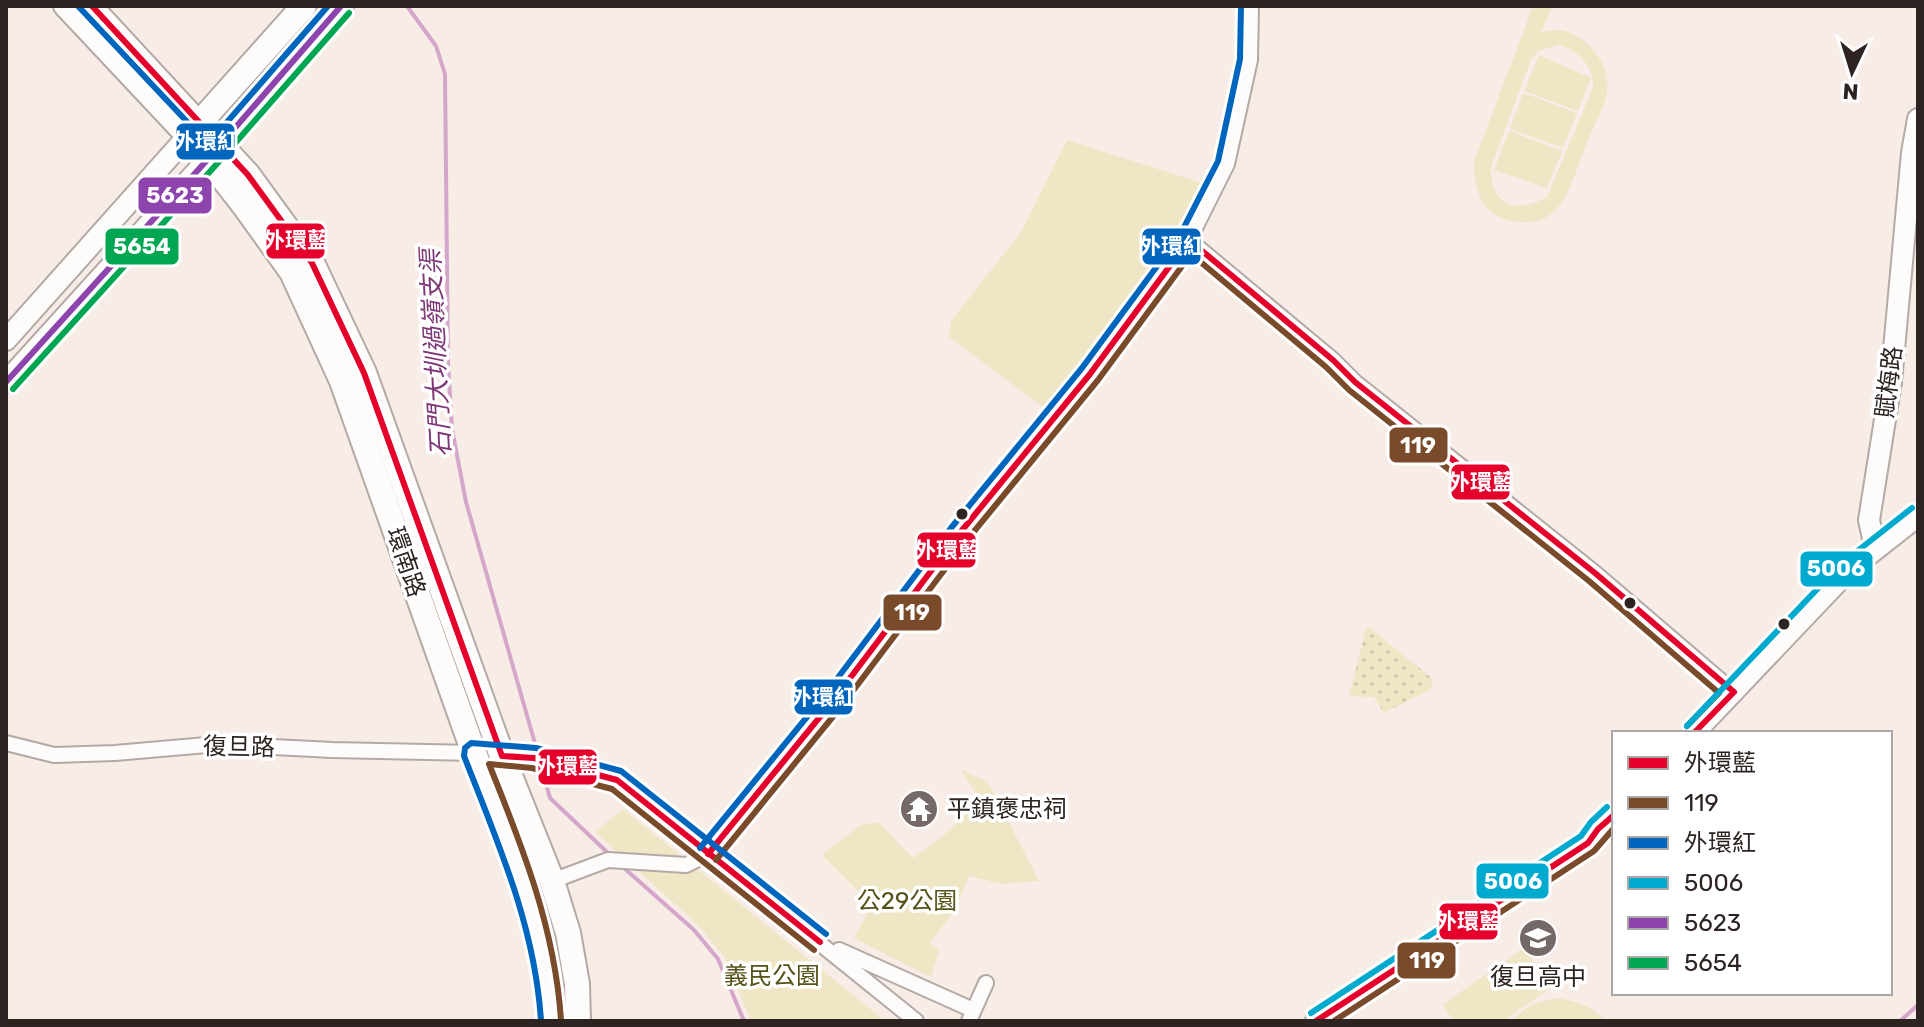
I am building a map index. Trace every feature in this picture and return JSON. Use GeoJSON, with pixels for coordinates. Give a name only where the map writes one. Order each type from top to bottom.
{"type":"FeatureCollection","features":[{"type":"Feature","properties":{"kind":"main road"},"geometry":{"type":"LineString","coordinates":[[194,131],[304,6]]}},
{"type":"Feature","properties":{"kind":"main road"},"geometry":{"type":"LineString","coordinates":[[214,151],[341,6]]}},
{"type":"Feature","properties":{"kind":"main road","name":"環南路"},"geometry":{"type":"LineString","coordinates":[[194,131],[214,151],[248,175],[312,263],[364,373],[502,756],[552,881],[568,933],[577,984],[578,1021]]}},
{"type":"Feature","properties":{"kind":"main road","name":"環南路"},"geometry":{"type":"LineString","coordinates":[[214,151],[292,272],[342,381],[522,880],[542,948],[551,1021]]}},
{"type":"Feature","properties":{"kind":"street"},"geometry":{"type":"LineString","coordinates":[[64,6],[194,131]]}},
{"type":"Feature","properties":{"kind":"street"},"geometry":{"type":"LineString","coordinates":[[92,6],[194,131]]}},
{"type":"Feature","properties":{"kind":"street"},"geometry":{"type":"LineString","coordinates":[[552,881],[608,860],[686,865],[708,854],[832,702],[959,534],[1090,374],[1189,240],[1227,164],[1250,60],[1251,6]]}},
{"type":"Feature","properties":{"kind":"street","name":"賦梅路"},"geometry":{"type":"LineString","coordinates":[[1875,548],[1869,520],[1891,382],[1912,153],[1918,119]]}},
{"type":"Feature","properties":{"kind":"street"},"geometry":{"type":"LineString","coordinates":[[6,340],[194,131]]}},
{"type":"Feature","properties":{"kind":"street"},"geometry":{"type":"LineString","coordinates":[[6,382],[214,151]]}},
{"type":"Feature","properties":{"kind":"street"},"geometry":{"type":"LineString","coordinates":[[1189,240],[1351,378],[1595,573],[1734,692]]}},
{"type":"Feature","properties":{"kind":"street"},"geometry":{"type":"LineString","coordinates":[[1696,731],[1848,571],[1918,516]]}},
{"type":"Feature","properties":{"kind":"street","name":"復旦路"},"geometry":{"type":"LineString","coordinates":[[6,743],[54,755],[218,744],[474,753]]}},
{"type":"Feature","properties":{"kind":"street"},"geometry":{"type":"LineString","coordinates":[[474,753],[534,758],[617,780],[916,1021]]}},
{"type":"Feature","properties":{"kind":"street"},"geometry":{"type":"LineString","coordinates":[[1316,1021],[1417,954],[1490,911],[1588,843],[1612,817]]}},
{"type":"Feature","properties":{"kind":"street"},"geometry":{"type":"LineString","coordinates":[[820,942],[971,1016],[986,983]]}},
{"type":"Feature","properties":{"kind":"green space"},"geometry":{"type":"Polygon","coordinates":[[[1533,6],[1552,6],[1541,33],[1553,30],[1577,36],[1597,54],[1607,78],[1604,104],[1568,191],[1551,214],[1538,220],[1522,222],[1502,218],[1488,209],[1479,195],[1474,162],[1533,6]],[[1560,45],[1541,50],[1532,57],[1491,167],[1495,191],[1507,203],[1525,205],[1547,197],[1593,87],[1588,67],[1560,45]]]}},
{"type":"Feature","properties":{"kind":"green space"},"geometry":{"type":"Polygon","coordinates":[[[1539,55],[1591,78],[1578,111],[1524,91],[1539,55]]]}},
{"type":"Feature","properties":{"kind":"green space"},"geometry":{"type":"Polygon","coordinates":[[[1523,93],[1577,113],[1563,148],[1510,129],[1523,93]]]}},
{"type":"Feature","properties":{"kind":"green space"},"geometry":{"type":"Polygon","coordinates":[[[1509,131],[1562,151],[1547,188],[1494,170],[1509,131]]]}},
{"type":"Feature","properties":{"kind":"green space"},"geometry":{"type":"Polygon","coordinates":[[[1067,140],[1205,184],[1185,225],[1152,278],[1047,410],[949,337],[951,321],[1021,232],[1067,140]]]}},
{"type":"Feature","properties":{"kind":"green space"},"geometry":{"type":"Polygon","coordinates":[[[1367,626],[1433,679],[1431,689],[1384,713],[1374,697],[1349,696],[1367,626]]]}},
{"type":"Feature","properties":{"kind":"green space","name":"公29公園"},"geometry":{"type":"Polygon","coordinates":[[[960,769],[988,782],[1039,881],[1002,884],[969,876],[955,910],[930,943],[939,951],[931,977],[854,938],[866,916],[865,898],[822,855],[861,825],[878,822],[913,858],[949,830],[979,797],[960,769]]]}},
{"type":"Feature","properties":{"kind":"green space","name":"義民公園"},"geometry":{"type":"Polygon","coordinates":[[[623,809],[885,1021],[751,1021],[723,955],[697,924],[595,832],[623,809]]]}},
{"type":"Feature","properties":{"kind":"green space"},"geometry":{"type":"Polygon","coordinates":[[[1524,948],[1552,987],[1503,1021],[1454,1021],[1442,1005],[1524,948]]]}},
{"type":"Feature","properties":{"kind":"green space"},"geometry":{"type":"Polygon","coordinates":[[[1559,998],[1584,1005],[1605,1021],[1511,1021],[1533,1005],[1559,998]]]}},
{"type":"Feature","properties":{"kind":"waterway","name":"石門大圳過嶺支渠"},"geometry":{"type":"LineString","coordinates":[[407,6],[436,46],[445,74],[448,363],[452,429],[466,502],[536,747]]}},
{"type":"Feature","properties":{"kind":"waterway","name":"石門大圳過嶺支渠"},"geometry":{"type":"LineString","coordinates":[[543,773],[550,798],[609,854]]}},
{"type":"Feature","properties":{"kind":"waterway","name":"石門大圳過嶺支渠"},"geometry":{"type":"LineString","coordinates":[[624,868],[694,930],[718,959],[744,1021]]}},
{"type":"Feature","properties":{"kind":"waterway","name":"石門大圳過嶺支渠"},"geometry":{"type":"LineString","coordinates":[[1900,1021],[1918,1005]]}},
{"type":"Feature","properties":{"kind":"transit line","name":"外環紅"},"geometry":{"type":"LineString","coordinates":[[78,6],[208,144],[328,6]]}},
{"type":"Feature","properties":{"kind":"transit line","name":"外環藍"},"geometry":{"type":"LineString","coordinates":[[92,6],[248,175],[312,263],[364,373],[502,756],[534,758],[617,780],[820,942]]}},
{"type":"Feature","properties":{"kind":"transit line","name":"5623"},"geometry":{"type":"LineString","coordinates":[[6,382],[208,159],[341,6]]}},
{"type":"Feature","properties":{"kind":"transit line","name":"外環紅"},"geometry":{"type":"LineString","coordinates":[[700,848],[824,696],[951,528],[1082,368],[1180,235],[1218,161],[1240,59],[1241,6]]}},
{"type":"Feature","properties":{"kind":"transit line","name":"5654"},"geometry":{"type":"LineString","coordinates":[[13,389],[349,13]]}},
{"type":"Feature","properties":{"kind":"transit line","name":"外環藍"},"geometry":{"type":"LineString","coordinates":[[708,854],[832,702],[959,534],[1090,374],[1189,240],[1333,360],[1355,382],[1595,573],[1734,692],[1696,731]]}},
{"type":"Feature","properties":{"kind":"transit line","name":"119"},"geometry":{"type":"LineString","coordinates":[[716,860],[840,708],[967,540],[1098,380],[1191,254],[1326,367],[1349,390],[1589,581],[1719,693],[1687,726]]}},
{"type":"Feature","properties":{"kind":"transit line","name":"5006"},"geometry":{"type":"LineString","coordinates":[[1687,726],[1841,564],[1912,508]]}},
{"type":"Feature","properties":{"kind":"transit line","name":"外環紅"},"geometry":{"type":"LineString","coordinates":[[541,1021],[523,918],[502,853],[464,756],[465,748],[471,743],[536,748],[621,771],[826,934]]}},
{"type":"Feature","properties":{"kind":"transit line","name":"119"},"geometry":{"type":"LineString","coordinates":[[561,1020],[558,986],[545,921],[489,764],[532,768],[612,789],[814,950]]}},
{"type":"Feature","properties":{"kind":"transit line","name":"5006"},"geometry":{"type":"LineString","coordinates":[[1311,1013],[1581,836],[1607,807]]}},
{"type":"Feature","properties":{"kind":"transit line","name":"外環藍"},"geometry":{"type":"LineString","coordinates":[[1316,1021],[1588,843],[1612,817]]}},
{"type":"Feature","properties":{"kind":"transit line","name":"119"},"geometry":{"type":"LineString","coordinates":[[1334,1021],[1594,851],[1612,830]]}},
{"type":"Feature","properties":{"kind":"place","name":"平鎮褒忠祠"},"geometry":{"type":"Point","coordinates":[919,809]}},
{"type":"Feature","properties":{"kind":"place","name":"復旦高中"},"geometry":{"type":"Point","coordinates":[1538,938]}}]}
